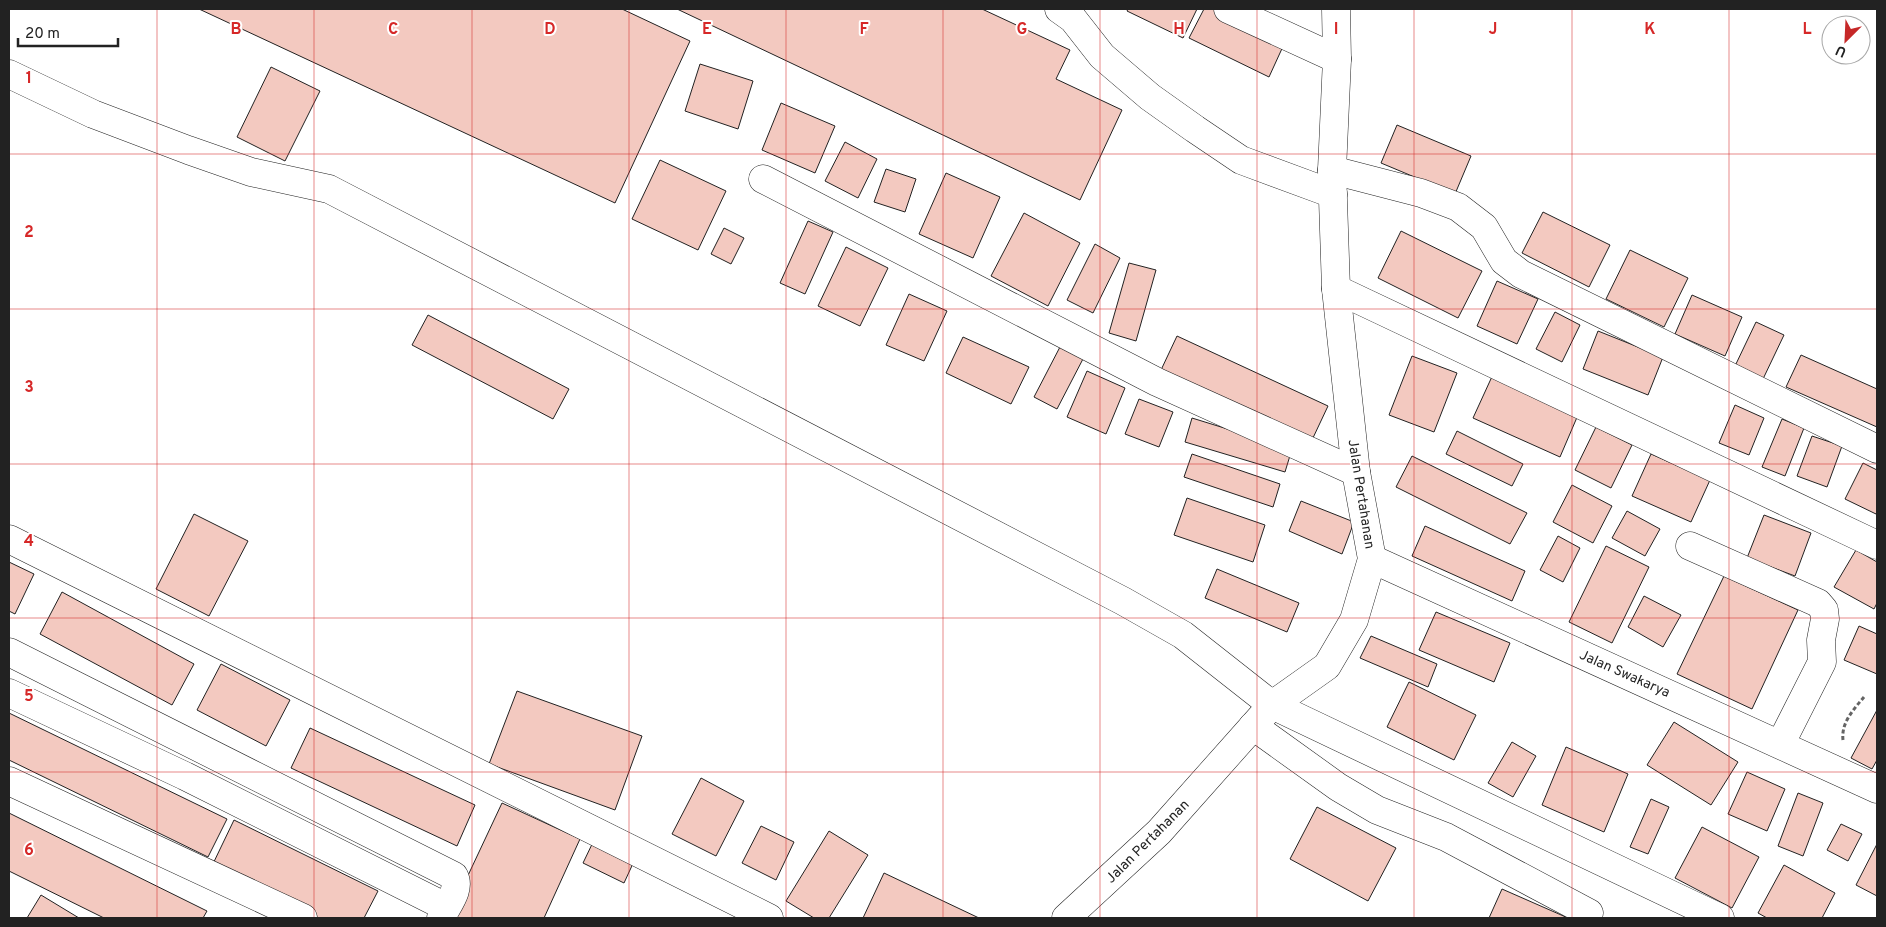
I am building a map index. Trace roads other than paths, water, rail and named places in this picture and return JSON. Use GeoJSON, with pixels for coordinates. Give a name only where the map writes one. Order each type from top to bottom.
{"type":"FeatureCollection","features":[{"type":"Feature","properties":{"kind":"street"},"geometry":{"type":"LineString","coordinates":[[1059,9],[1073,19],[1102,56],[1150,97],[1242,160],[1332,182],[1421,193],[1458,207],[1484,227],[1504,260],[1521,274],[1877,449]]}},
{"type":"Feature","properties":{"kind":"street"},"geometry":{"type":"LineString","coordinates":[[1228,9],[1337,58]]}},
{"type":"Feature","properties":{"kind":"street","name":"Jalan Pertahanan"},"geometry":{"type":"LineString","coordinates":[[1066,918],[1159,832],[1272,705],[1327,666],[1354,620],[1372,559],[1356,472],[1336,289],[1332,182],[1337,58],[1336,9]]}},
{"type":"Feature","properties":{"kind":"street"},"geometry":{"type":"LineString","coordinates":[[9,74],[93,114],[197,153],[250,172],[329,189],[1131,606],[1183,635],[1272,705],[1720,918]]}},
{"type":"Feature","properties":{"kind":"street"},"geometry":{"type":"LineString","coordinates":[[763,179],[1157,382],[1356,472]]}},
{"type":"Feature","properties":{"kind":"street"},"geometry":{"type":"LineString","coordinates":[[1336,289],[1877,545]]}},
{"type":"Feature","properties":{"kind":"street"},"geometry":{"type":"LineString","coordinates":[[9,538],[769,918]]}},
{"type":"Feature","properties":{"kind":"street"},"geometry":{"type":"LineString","coordinates":[[1690,546],[1818,603],[1824,610],[1825,619],[1821,640],[1822,662],[1781,743]]}},
{"type":"Feature","properties":{"kind":"street","name":"Jalan Swakarya"},"geometry":{"type":"LineString","coordinates":[[1372,559],[1847,773],[1877,789]]}},
{"type":"Feature","properties":{"kind":"street"},"geometry":{"type":"LineString","coordinates":[[9,652],[454,876],[457,889],[444,913],[185,776],[9,694]]}},
{"type":"Feature","properties":{"kind":"street"},"geometry":{"type":"LineString","coordinates":[[1253,726],[1338,787],[1376,810],[1446,837],[1589,913]]}},
{"type":"Feature","properties":{"kind":"street"},"geometry":{"type":"LineString","coordinates":[[9,781],[303,918]]}}]}
